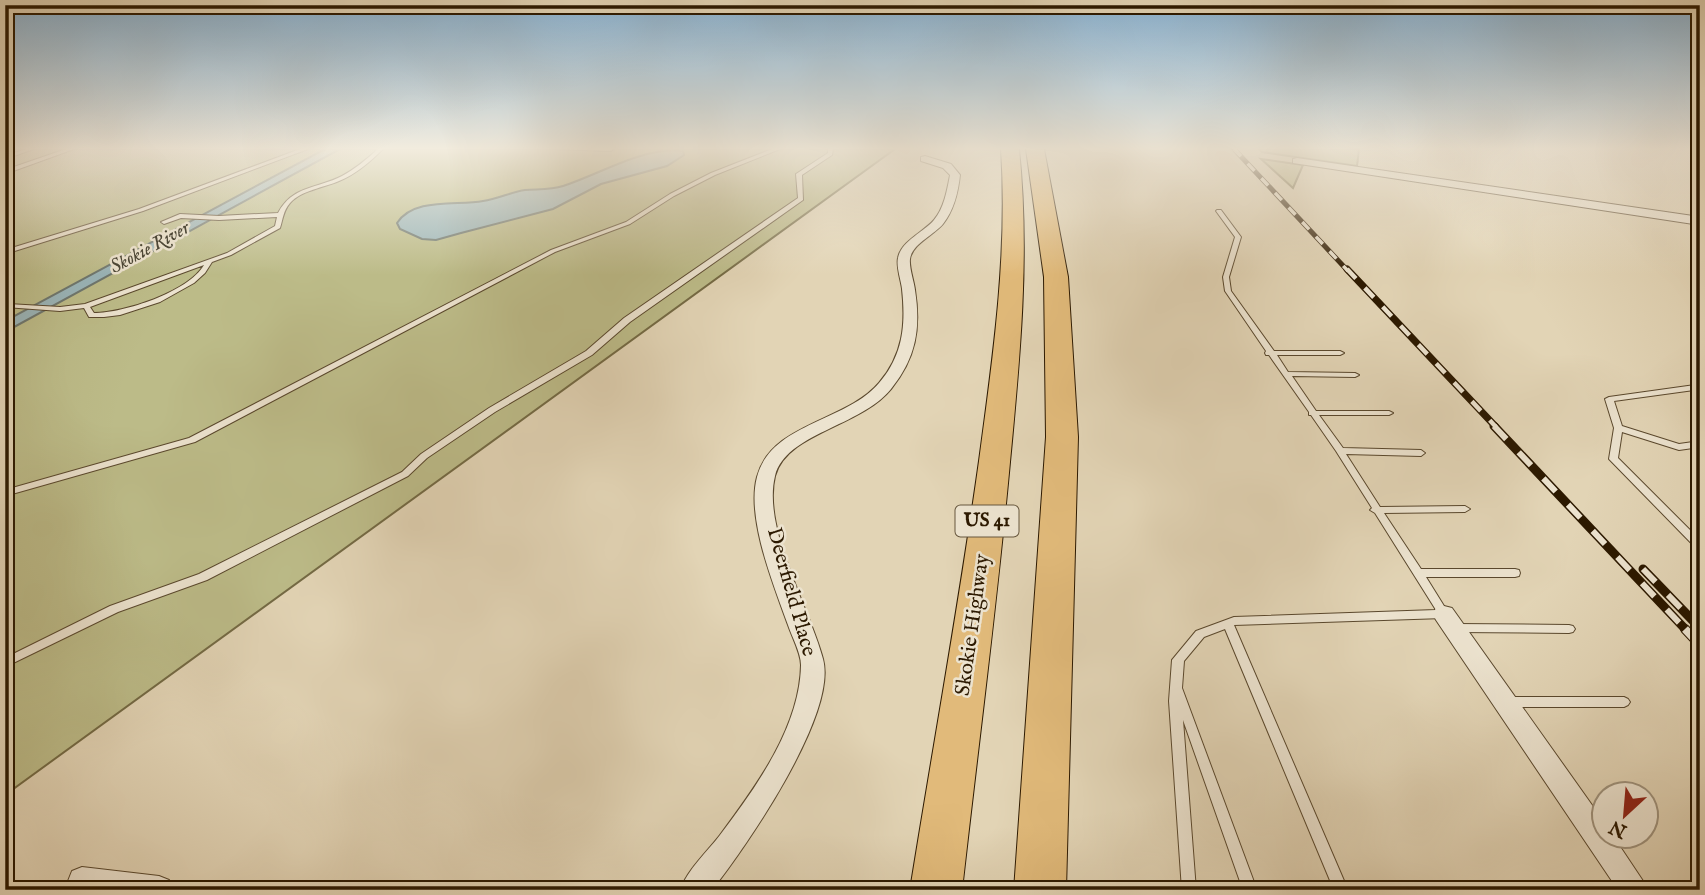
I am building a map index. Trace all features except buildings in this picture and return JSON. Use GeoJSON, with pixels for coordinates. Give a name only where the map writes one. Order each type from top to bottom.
{"type":"FeatureCollection","features":[{"type":"Feature","properties":{"kind":"highway","name":"Skokie Highway"},"geometry":{"type":"LineString","coordinates":[[936,890],[992,489],[1009,331],[1013,251],[1011,191]]}},
{"type":"Feature","properties":{"kind":"highway"},"geometry":{"type":"LineString","coordinates":[[1040,890],[1062,437],[1056,277],[1042,191]]}},
{"type":"Feature","properties":{"kind":"street","name":"Deerfield Place"},"geometry":{"type":"LineString","coordinates":[[694,890],[719,860],[788,753],[806,709],[813,681],[813,662],[774,548],[765,494],[766,477],[772,462],[796,438],[867,404],[905,355],[911,329],[904,258],[908,247],[941,218],[952,191]]}},
{"type":"Feature","properties":{"kind":"street"},"geometry":{"type":"LineString","coordinates":[[1497,191],[1700,221]]}},
{"type":"Feature","properties":{"kind":"street"},"geometry":{"type":"LineString","coordinates":[[1449,621],[1635,890]]}},
{"type":"Feature","properties":{"kind":"street"},"geometry":{"type":"LineString","coordinates":[[82,881],[159,890]]}},
{"type":"Feature","properties":{"kind":"lane"},"geometry":{"type":"LineString","coordinates":[[5,251],[141,210],[193,191]]}},
{"type":"Feature","properties":{"kind":"lane"},"geometry":{"type":"LineString","coordinates":[[6,307],[60,309],[86,306],[209,262],[278,227],[279,215],[287,200],[302,191]]}},
{"type":"Feature","properties":{"kind":"lane"},"geometry":{"type":"LineString","coordinates":[[5,493],[192,440],[553,251],[628,223],[680,191]]}},
{"type":"Feature","properties":{"kind":"lane"},"geometry":{"type":"LineString","coordinates":[[5,663],[114,609],[203,578],[405,474],[424,456],[492,410],[589,353],[627,320],[801,199],[800,191]]}},
{"type":"Feature","properties":{"kind":"lane"},"geometry":{"type":"LineString","coordinates":[[1219,211],[1238,237],[1226,277],[1228,291],[1340,452],[1449,621]]}},
{"type":"Feature","properties":{"kind":"lane"},"geometry":{"type":"LineString","coordinates":[[164,222],[191,216],[219,218],[279,215]]}},
{"type":"Feature","properties":{"kind":"lane"},"geometry":{"type":"LineString","coordinates":[[86,306],[92,315],[102,317],[134,308],[199,278],[209,262]]}},
{"type":"Feature","properties":{"kind":"lane"},"geometry":{"type":"LineString","coordinates":[[1269,353],[1340,353]]}},
{"type":"Feature","properties":{"kind":"lane"},"geometry":{"type":"LineString","coordinates":[[1286,374],[1355,374]]}},
{"type":"Feature","properties":{"kind":"lane"},"geometry":{"type":"LineString","coordinates":[[1700,390],[1695,387],[1609,399],[1618,428],[1613,459],[1700,546]]}},
{"type":"Feature","properties":{"kind":"lane"},"geometry":{"type":"LineString","coordinates":[[1312,413],[1389,413]]}},
{"type":"Feature","properties":{"kind":"lane"},"geometry":{"type":"LineString","coordinates":[[1618,428],[1679,447],[1700,444]]}},
{"type":"Feature","properties":{"kind":"lane"},"geometry":{"type":"LineString","coordinates":[[1340,452],[1421,453]]}},
{"type":"Feature","properties":{"kind":"lane"},"geometry":{"type":"LineString","coordinates":[[1376,510],[1465,509]]}},
{"type":"Feature","properties":{"kind":"lane"},"geometry":{"type":"LineString","coordinates":[[1417,573],[1515,573]]}},
{"type":"Feature","properties":{"kind":"lane"},"geometry":{"type":"LineString","coordinates":[[1189,890],[1176,687],[1178,660],[1200,634],[1228,623],[1449,621],[1569,629]]}},
{"type":"Feature","properties":{"kind":"lane"},"geometry":{"type":"LineString","coordinates":[[1228,623],[1341,890]]}},
{"type":"Feature","properties":{"kind":"lane"},"geometry":{"type":"LineString","coordinates":[[1176,687],[1250,890]]}},
{"type":"Feature","properties":{"kind":"lane"},"geometry":{"type":"LineString","coordinates":[[1505,702],[1624,702]]}},
{"type":"Feature","properties":{"kind":"shaded area"},"geometry":{"type":"Polygon","coordinates":[[[5,191],[837,191],[5,795],[5,191]]]}},
{"type":"Feature","properties":{"kind":"water","name":"Skokie River"},"geometry":{"type":"Polygon","coordinates":[[[247,191],[264,191],[5,332],[5,321],[247,191]]]}},
{"type":"Feature","properties":{"kind":"water"},"geometry":{"type":"Polygon","coordinates":[[[588,191],[553,209],[436,240],[422,239],[400,229],[397,223],[414,209],[425,206],[483,201],[515,192],[588,191]]]}},
{"type":"Feature","properties":{"kind":"railway"},"geometry":{"type":"LineString","coordinates":[[1273,191],[1348,271]]}},
{"type":"Feature","properties":{"kind":"railway"},"geometry":{"type":"LineString","coordinates":[[1347,269],[1496,427]]}},
{"type":"Feature","properties":{"kind":"railway"},"geometry":{"type":"LineString","coordinates":[[1494,426],[1687,631]]}},
{"type":"Feature","properties":{"kind":"railway"},"geometry":{"type":"LineString","coordinates":[[1643,569],[1700,628]]}},
{"type":"Feature","properties":{"kind":"railway"},"geometry":{"type":"LineString","coordinates":[[1685,629],[1700,645]]}}]}
